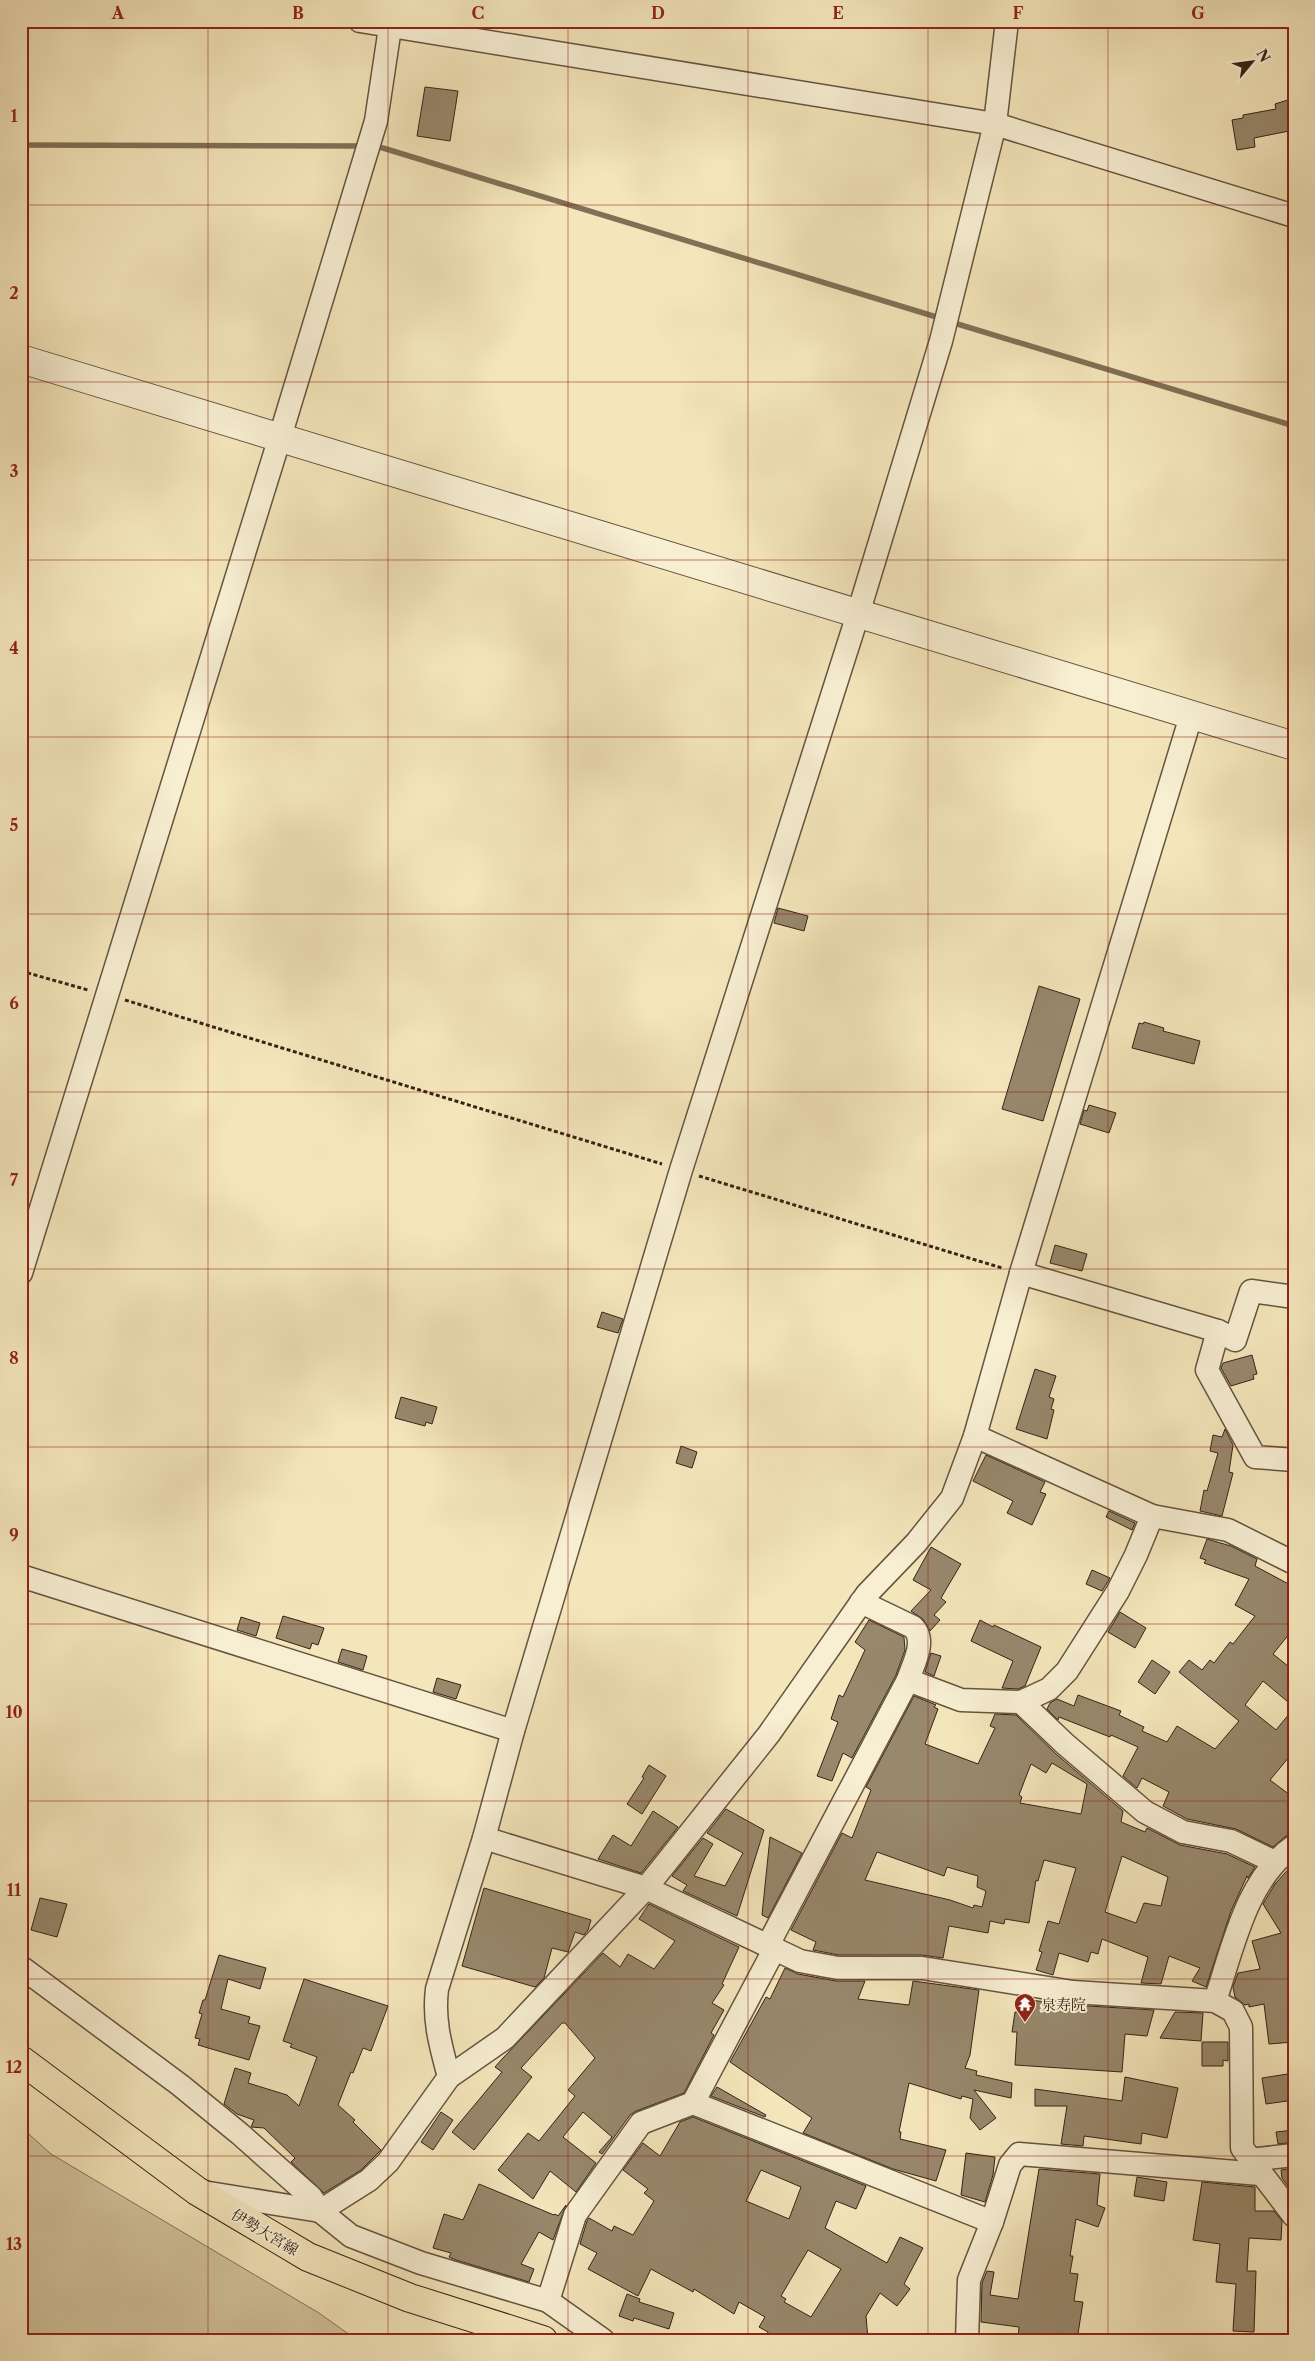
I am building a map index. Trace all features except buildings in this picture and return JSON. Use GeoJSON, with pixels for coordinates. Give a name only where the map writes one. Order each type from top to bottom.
{"type":"FeatureCollection","features":[{"type":"Feature","properties":{"kind":"main road","name":"伊勢大宮線"},"geometry":{"type":"LineString","coordinates":[[21,2060],[197,2191],[308,2257],[410,2298],[543,2340]]}},
{"type":"Feature","properties":{"kind":"street"},"geometry":{"type":"LineString","coordinates":[[360,21],[390,24],[995,124],[1294,216]]}},
{"type":"Feature","properties":{"kind":"street"},"geometry":{"type":"LineString","coordinates":[[449,2077],[436,2027],[434,2009],[437,1989],[484,1838],[513,1731],[681,1170],[858,614],[943,333],[995,124],[1007,21]]}},
{"type":"Feature","properties":{"kind":"street"},"geometry":{"type":"LineString","coordinates":[[21,1274],[365,156],[372,132],[390,24]]}},
{"type":"Feature","properties":{"kind":"street"},"geometry":{"type":"LineString","coordinates":[[21,359],[1294,746]]}},
{"type":"Feature","properties":{"kind":"street"},"geometry":{"type":"LineString","coordinates":[[197,2191],[320,2211],[369,2180],[388,2162],[449,2077],[506,2038],[646,1888],[769,1734],[862,1602],[916,1543],[952,1498],[975,1436],[1021,1274],[1191,716]]}},
{"type":"Feature","properties":{"kind":"street"},"geometry":{"type":"LineString","coordinates":[[1021,1274],[1218,1331],[1235,1340],[1252,1291],[1294,1297]]}},
{"type":"Feature","properties":{"kind":"street"},"geometry":{"type":"LineString","coordinates":[[1218,1331],[1207,1370],[1255,1457],[1294,1460]]}},
{"type":"Feature","properties":{"kind":"street"},"geometry":{"type":"LineString","coordinates":[[975,1436],[1152,1516],[1228,1530],[1294,1563]]}},
{"type":"Feature","properties":{"kind":"street"},"geometry":{"type":"LineString","coordinates":[[908,1680],[961,1700],[1021,1702],[1049,1689],[1067,1671],[1118,1591],[1136,1555],[1152,1516]]}},
{"type":"Feature","properties":{"kind":"street"},"geometry":{"type":"LineString","coordinates":[[21,1576],[513,1731]]}},
{"type":"Feature","properties":{"kind":"street"},"geometry":{"type":"LineString","coordinates":[[548,2301],[575,2215],[641,2123],[693,2103],[908,1680],[921,1642],[919,1633],[914,1628],[862,1602]]}},
{"type":"Feature","properties":{"kind":"street"},"geometry":{"type":"LineString","coordinates":[[1021,1702],[1065,1744],[1145,1812],[1183,1832],[1230,1841],[1275,1862]]}},
{"type":"Feature","properties":{"kind":"street"},"geometry":{"type":"LineString","coordinates":[[484,1838],[646,1888],[772,1946],[800,1961],[838,1968],[922,1968],[1073,1992],[1215,2001],[1233,2011],[1241,2027],[1242,2148],[1294,2216]]}},
{"type":"Feature","properties":{"kind":"street"},"geometry":{"type":"LineString","coordinates":[[1215,2001],[1249,1901],[1279,1856],[1294,1846]]}},
{"type":"Feature","properties":{"kind":"street"},"geometry":{"type":"LineString","coordinates":[[21,1967],[180,2085],[240,2134],[311,2197],[320,2211],[351,2236],[421,2263],[548,2301],[603,2340]]}},
{"type":"Feature","properties":{"kind":"street"},"geometry":{"type":"LineString","coordinates":[[693,2103],[992,2222]]}},
{"type":"Feature","properties":{"kind":"street"},"geometry":{"type":"LineString","coordinates":[[967,2340],[969,2280],[992,2222],[1010,2165],[1019,2154],[1255,2167],[1294,2155]]}},
{"type":"Feature","properties":{"kind":"path"},"geometry":{"type":"LineString","coordinates":[[21,971],[108,995],[1021,1274]]}},
{"type":"Feature","properties":{"kind":"shaded area"},"geometry":{"type":"Polygon","coordinates":[[[21,2127],[51,2154],[319,2313],[357,2340],[21,2340],[21,2127]]]}},
{"type":"Feature","properties":{"kind":"waterway"},"geometry":{"type":"LineString","coordinates":[[21,145],[363,146]]}},
{"type":"Feature","properties":{"kind":"waterway"},"geometry":{"type":"LineString","coordinates":[[372,147],[383,148],[943,319]]}},
{"type":"Feature","properties":{"kind":"waterway"},"geometry":{"type":"LineString","coordinates":[[951,322],[1294,426]]}},
{"type":"Feature","properties":{"kind":"place","name":"泉寿院"},"geometry":{"type":"Point","coordinates":[1025,2023]}}]}
